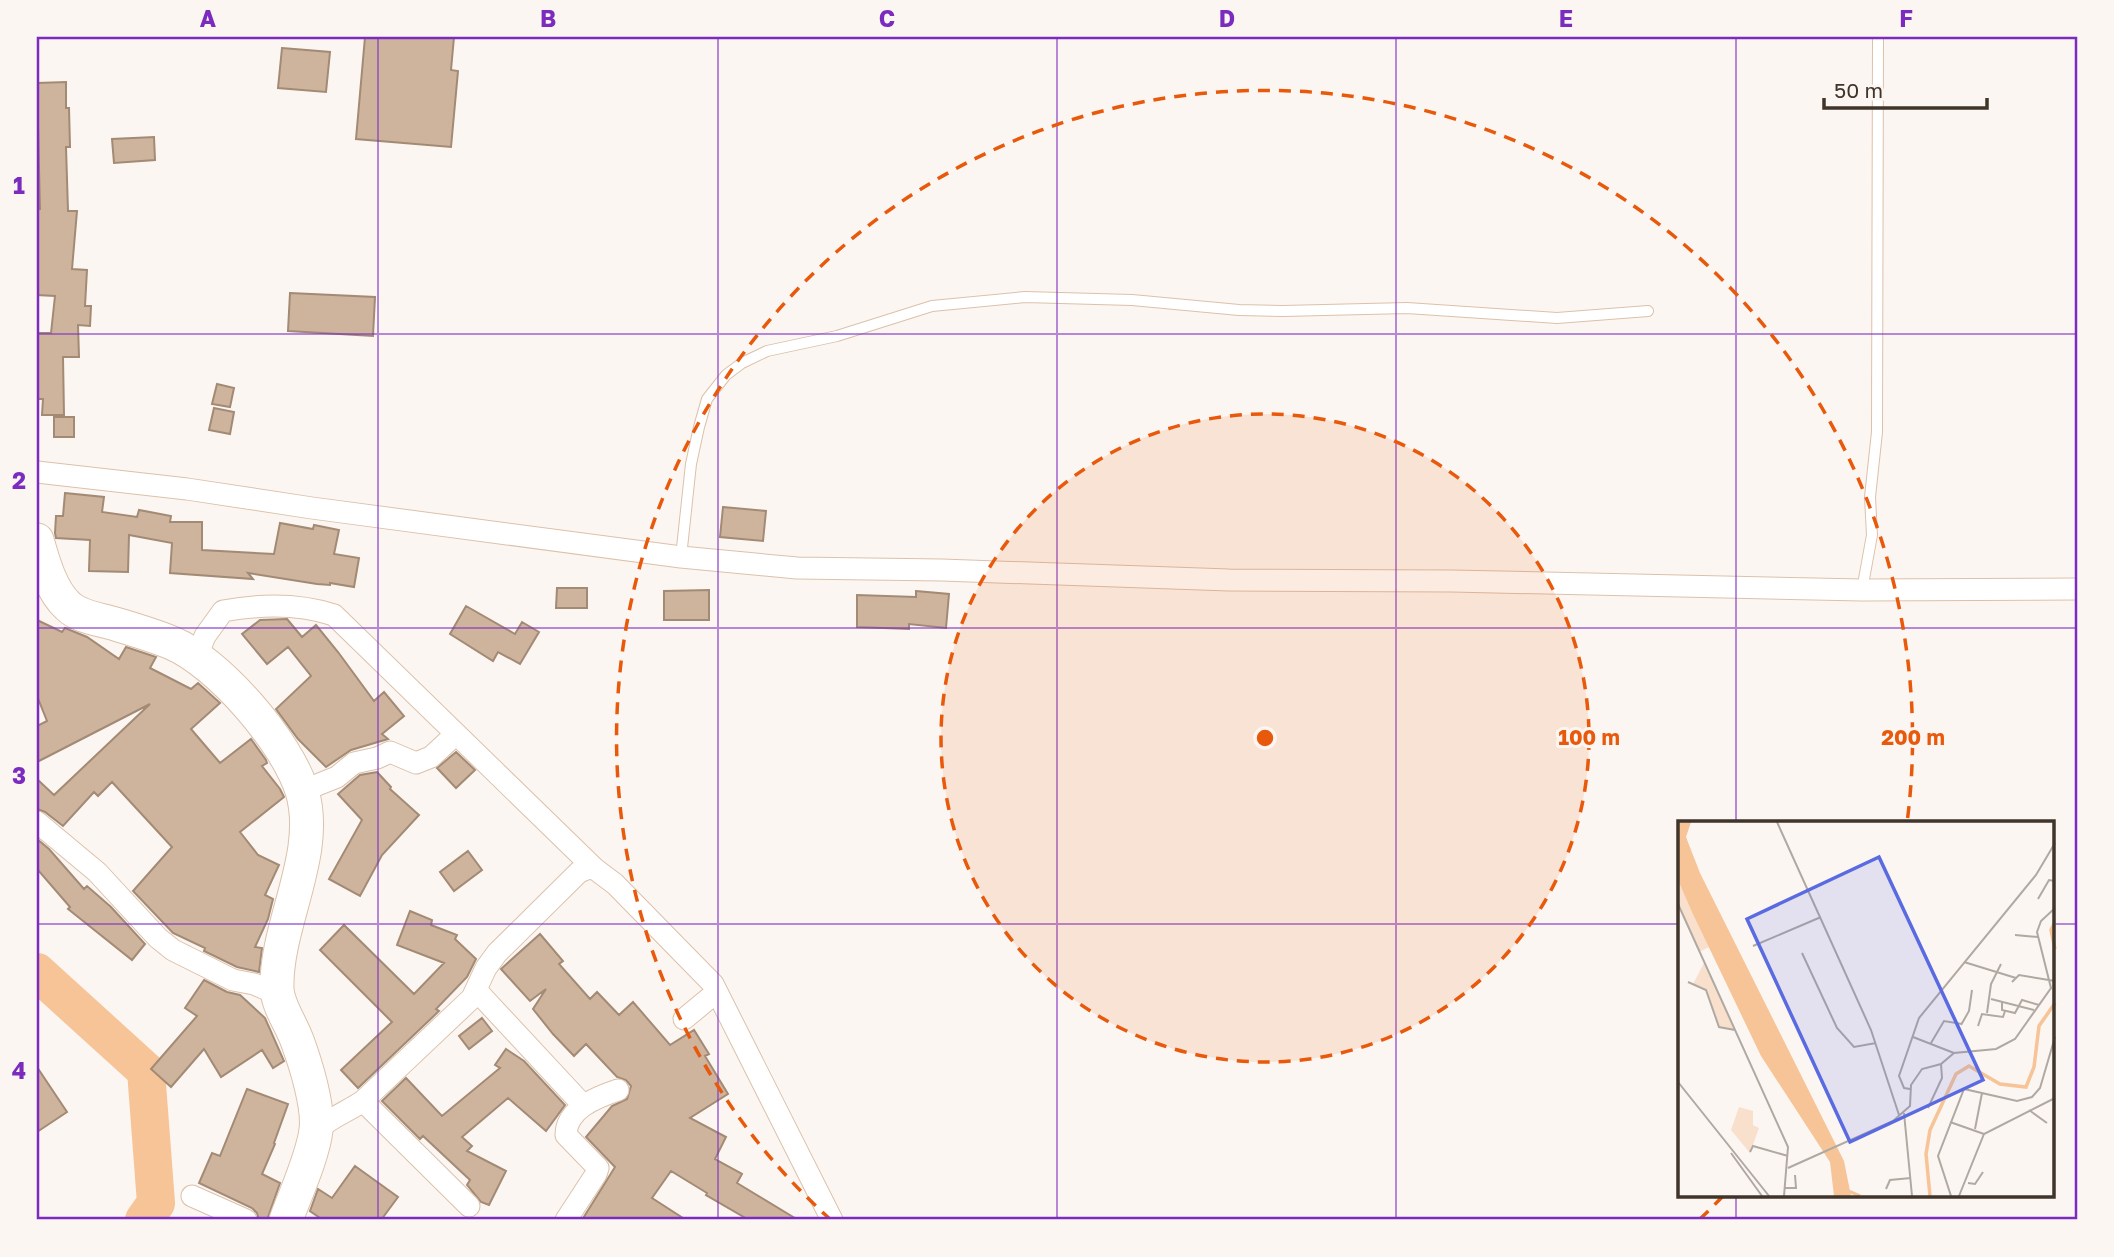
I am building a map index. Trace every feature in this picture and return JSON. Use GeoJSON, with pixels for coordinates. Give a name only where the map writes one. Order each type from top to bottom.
{"type":"FeatureCollection","features":[{"type":"Feature","properties":{"kind":"main road"},"geometry":{"type":"LineString","coordinates":[[38,546],[56,589],[67,606],[74,611],[172,643],[197,656],[220,675],[270,733],[287,759],[302,791],[306,820],[302,861],[281,942],[277,994],[299,1043],[314,1099],[317,1130],[286,1220]]}},
{"type":"Feature","properties":{"kind":"street"},"geometry":{"type":"LineString","coordinates":[[37,472],[187,489],[312,509],[681,557],[797,568],[942,569],[1229,580],[1452,581],[1862,590],[2077,589]]}},
{"type":"Feature","properties":{"kind":"street"},"geometry":{"type":"LineString","coordinates":[[197,656],[205,636],[223,611],[287,605],[314,608],[334,615],[595,869],[615,884],[713,984],[832,1220]]}},
{"type":"Feature","properties":{"kind":"street"},"geometry":{"type":"LineString","coordinates":[[302,791],[337,777],[354,763],[390,752],[416,763],[431,757],[456,734]]}},
{"type":"Feature","properties":{"kind":"street"},"geometry":{"type":"LineString","coordinates":[[37,822],[97,872],[158,938],[173,950],[233,980],[254,984],[277,994]]}},
{"type":"Feature","properties":{"kind":"street"},"geometry":{"type":"LineString","coordinates":[[317,1130],[331,1117],[347,1112],[363,1101],[472,999],[486,968],[497,953],[579,872],[595,869]]}},
{"type":"Feature","properties":{"kind":"street"},"geometry":{"type":"LineString","coordinates":[[476,990],[583,1105]]}},
{"type":"Feature","properties":{"kind":"street"},"geometry":{"type":"LineString","coordinates":[[684,1019],[713,995],[715,990]]}},
{"type":"Feature","properties":{"kind":"street"},"geometry":{"type":"LineString","coordinates":[[566,1220],[598,1168],[566,1135],[566,1129],[583,1105],[618,1090]]}},
{"type":"Feature","properties":{"kind":"street"},"geometry":{"type":"LineString","coordinates":[[363,1101],[469,1206]]}},
{"type":"Feature","properties":{"kind":"street"},"geometry":{"type":"LineString","coordinates":[[192,1196],[246,1220]]}},
{"type":"Feature","properties":{"kind":"lane"},"geometry":{"type":"LineString","coordinates":[[1862,590],[1872,536],[1870,498],[1877,432],[1878,37]]}},
{"type":"Feature","properties":{"kind":"lane"},"geometry":{"type":"LineString","coordinates":[[681,557],[691,464],[699,427],[707,399],[726,375],[766,351],[850,332],[932,306],[1025,297],[1132,300],[1239,310],[1407,308],[1558,318],[1648,311]]}},
{"type":"Feature","properties":{"kind":"building"},"geometry":{"type":"Polygon","coordinates":[[[365,37],[454,37],[451,70],[458,71],[451,147],[356,139],[365,37]]]}},
{"type":"Feature","properties":{"kind":"building"},"geometry":{"type":"Polygon","coordinates":[[[282,48],[330,52],[326,92],[278,88],[282,48]]]}},
{"type":"Feature","properties":{"kind":"building"},"geometry":{"type":"Polygon","coordinates":[[[66,82],[70,147],[66,147],[68,211],[77,211],[72,269],[87,270],[85,306],[91,306],[90,326],[78,325],[79,357],[63,357],[64,415],[42,415],[43,399],[37,399],[37,333],[51,333],[55,296],[37,295],[37,209],[40,209],[37,83],[66,82]]]}},
{"type":"Feature","properties":{"kind":"building"},"geometry":{"type":"Polygon","coordinates":[[[154,137],[155,160],[114,163],[112,139],[154,137]]]}},
{"type":"Feature","properties":{"kind":"building"},"geometry":{"type":"Polygon","coordinates":[[[290,293],[375,297],[373,336],[288,331],[290,293]]]}},
{"type":"Feature","properties":{"kind":"building"},"geometry":{"type":"Polygon","coordinates":[[[217,384],[234,388],[230,407],[212,404],[217,384]]]}},
{"type":"Feature","properties":{"kind":"building"},"geometry":{"type":"Polygon","coordinates":[[[214,408],[234,412],[230,434],[209,430],[214,408]]]}},
{"type":"Feature","properties":{"kind":"building"},"geometry":{"type":"Polygon","coordinates":[[[54,417],[74,417],[74,437],[54,437],[54,417]]]}},
{"type":"Feature","properties":{"kind":"building"},"geometry":{"type":"Polygon","coordinates":[[[65,493],[104,497],[102,512],[137,517],[139,510],[171,516],[170,522],[202,522],[202,550],[274,554],[280,523],[339,530],[334,554],[359,558],[354,587],[248,573],[253,579],[170,573],[172,543],[129,535],[128,572],[89,571],[90,540],[56,538],[56,516],[63,516],[65,493]]]}},
{"type":"Feature","properties":{"kind":"building"},"geometry":{"type":"Polygon","coordinates":[[[723,507],[766,511],[763,541],[720,537],[723,507]]]}},
{"type":"Feature","properties":{"kind":"building"},"geometry":{"type":"Polygon","coordinates":[[[557,588],[587,588],[587,608],[556,608],[557,588]]]}},
{"type":"Feature","properties":{"kind":"building"},"geometry":{"type":"Polygon","coordinates":[[[709,590],[709,620],[664,620],[664,591],[709,590]]]}},
{"type":"Feature","properties":{"kind":"building"},"geometry":{"type":"Polygon","coordinates":[[[916,591],[949,594],[946,628],[909,624],[909,629],[857,627],[857,595],[916,597],[916,591]]]}},
{"type":"Feature","properties":{"kind":"building"},"geometry":{"type":"Polygon","coordinates":[[[466,606],[515,634],[522,622],[539,632],[520,664],[498,652],[493,661],[450,634],[466,606]]]}},
{"type":"Feature","properties":{"kind":"building"},"geometry":{"type":"Polygon","coordinates":[[[287,619],[302,637],[316,625],[374,701],[384,692],[404,716],[382,734],[388,739],[351,750],[326,767],[298,739],[276,709],[311,676],[288,647],[267,664],[242,634],[260,620],[287,619]]]}},
{"type":"Feature","properties":{"kind":"building"},"geometry":{"type":"Polygon","coordinates":[[[37,620],[62,632],[65,628],[87,637],[119,659],[126,647],[156,657],[150,668],[191,689],[198,683],[220,703],[191,729],[220,763],[251,739],[266,760],[267,763],[262,766],[284,797],[240,832],[258,855],[279,865],[265,895],[273,899],[268,919],[255,947],[262,948],[259,972],[237,967],[173,933],[133,891],[172,847],[112,782],[98,796],[94,792],[63,826],[37,809],[37,779],[54,795],[150,704],[37,762],[37,726],[47,721],[37,696],[37,620]]]}},
{"type":"Feature","properties":{"kind":"building"},"geometry":{"type":"Polygon","coordinates":[[[456,752],[475,770],[456,788],[437,768],[456,752]]]}},
{"type":"Feature","properties":{"kind":"building"},"geometry":{"type":"Polygon","coordinates":[[[377,772],[390,789],[419,815],[382,855],[360,896],[329,879],[362,820],[338,794],[360,775],[377,772]]]}},
{"type":"Feature","properties":{"kind":"building"},"geometry":{"type":"Polygon","coordinates":[[[37,839],[84,889],[87,886],[111,907],[145,944],[132,960],[68,909],[70,907],[37,869],[37,839]]]}},
{"type":"Feature","properties":{"kind":"building"},"geometry":{"type":"Polygon","coordinates":[[[468,851],[482,870],[454,891],[440,872],[468,851]]]}},
{"type":"Feature","properties":{"kind":"building"},"geometry":{"type":"Polygon","coordinates":[[[410,911],[432,920],[431,925],[457,935],[455,939],[476,959],[467,977],[436,1009],[439,1011],[358,1088],[341,1070],[392,1022],[320,950],[344,925],[414,994],[444,963],[397,945],[410,911]]]}},
{"type":"Feature","properties":{"kind":"building"},"geometry":{"type":"Polygon","coordinates":[[[540,934],[563,961],[559,964],[590,999],[597,992],[619,1015],[633,1002],[670,1045],[694,1030],[709,1054],[705,1056],[728,1094],[690,1118],[726,1137],[715,1159],[742,1174],[737,1183],[798,1220],[749,1220],[671,1171],[652,1198],[686,1220],[582,1220],[615,1167],[586,1137],[612,1106],[627,1099],[631,1086],[626,1080],[617,1077],[586,1044],[574,1056],[533,1009],[546,989],[530,1001],[501,969],[540,934]]]}},
{"type":"Feature","properties":{"kind":"building"},"geometry":{"type":"Polygon","coordinates":[[[204,980],[227,992],[240,995],[265,1018],[284,1061],[273,1068],[262,1050],[221,1077],[204,1049],[171,1087],[151,1069],[197,1016],[185,1008],[204,980]]]}},
{"type":"Feature","properties":{"kind":"building"},"geometry":{"type":"Polygon","coordinates":[[[482,1018],[492,1031],[469,1049],[459,1036],[482,1018]]]}},
{"type":"Feature","properties":{"kind":"building"},"geometry":{"type":"Polygon","coordinates":[[[506,1049],[524,1061],[565,1105],[546,1131],[508,1098],[462,1137],[472,1146],[467,1151],[506,1171],[489,1205],[481,1202],[467,1185],[470,1180],[423,1136],[420,1139],[382,1101],[406,1078],[442,1116],[500,1068],[495,1065],[506,1049]]]}},
{"type":"Feature","properties":{"kind":"building"},"geometry":{"type":"Polygon","coordinates":[[[37,1067],[67,1112],[37,1132],[37,1067]]]}},
{"type":"Feature","properties":{"kind":"building"},"geometry":{"type":"Polygon","coordinates":[[[247,1089],[288,1104],[262,1174],[280,1183],[267,1220],[259,1220],[252,1208],[199,1183],[212,1153],[220,1156],[247,1089]]]}},
{"type":"Feature","properties":{"kind":"building"},"geometry":{"type":"Polygon","coordinates":[[[355,1166],[398,1197],[381,1220],[323,1220],[310,1211],[318,1189],[332,1198],[355,1166]]]}},
{"type":"Feature","properties":{"kind":"waterway"},"geometry":{"type":"LineString","coordinates":[[37,972],[146,1071],[156,1203],[144,1220]]}}]}
